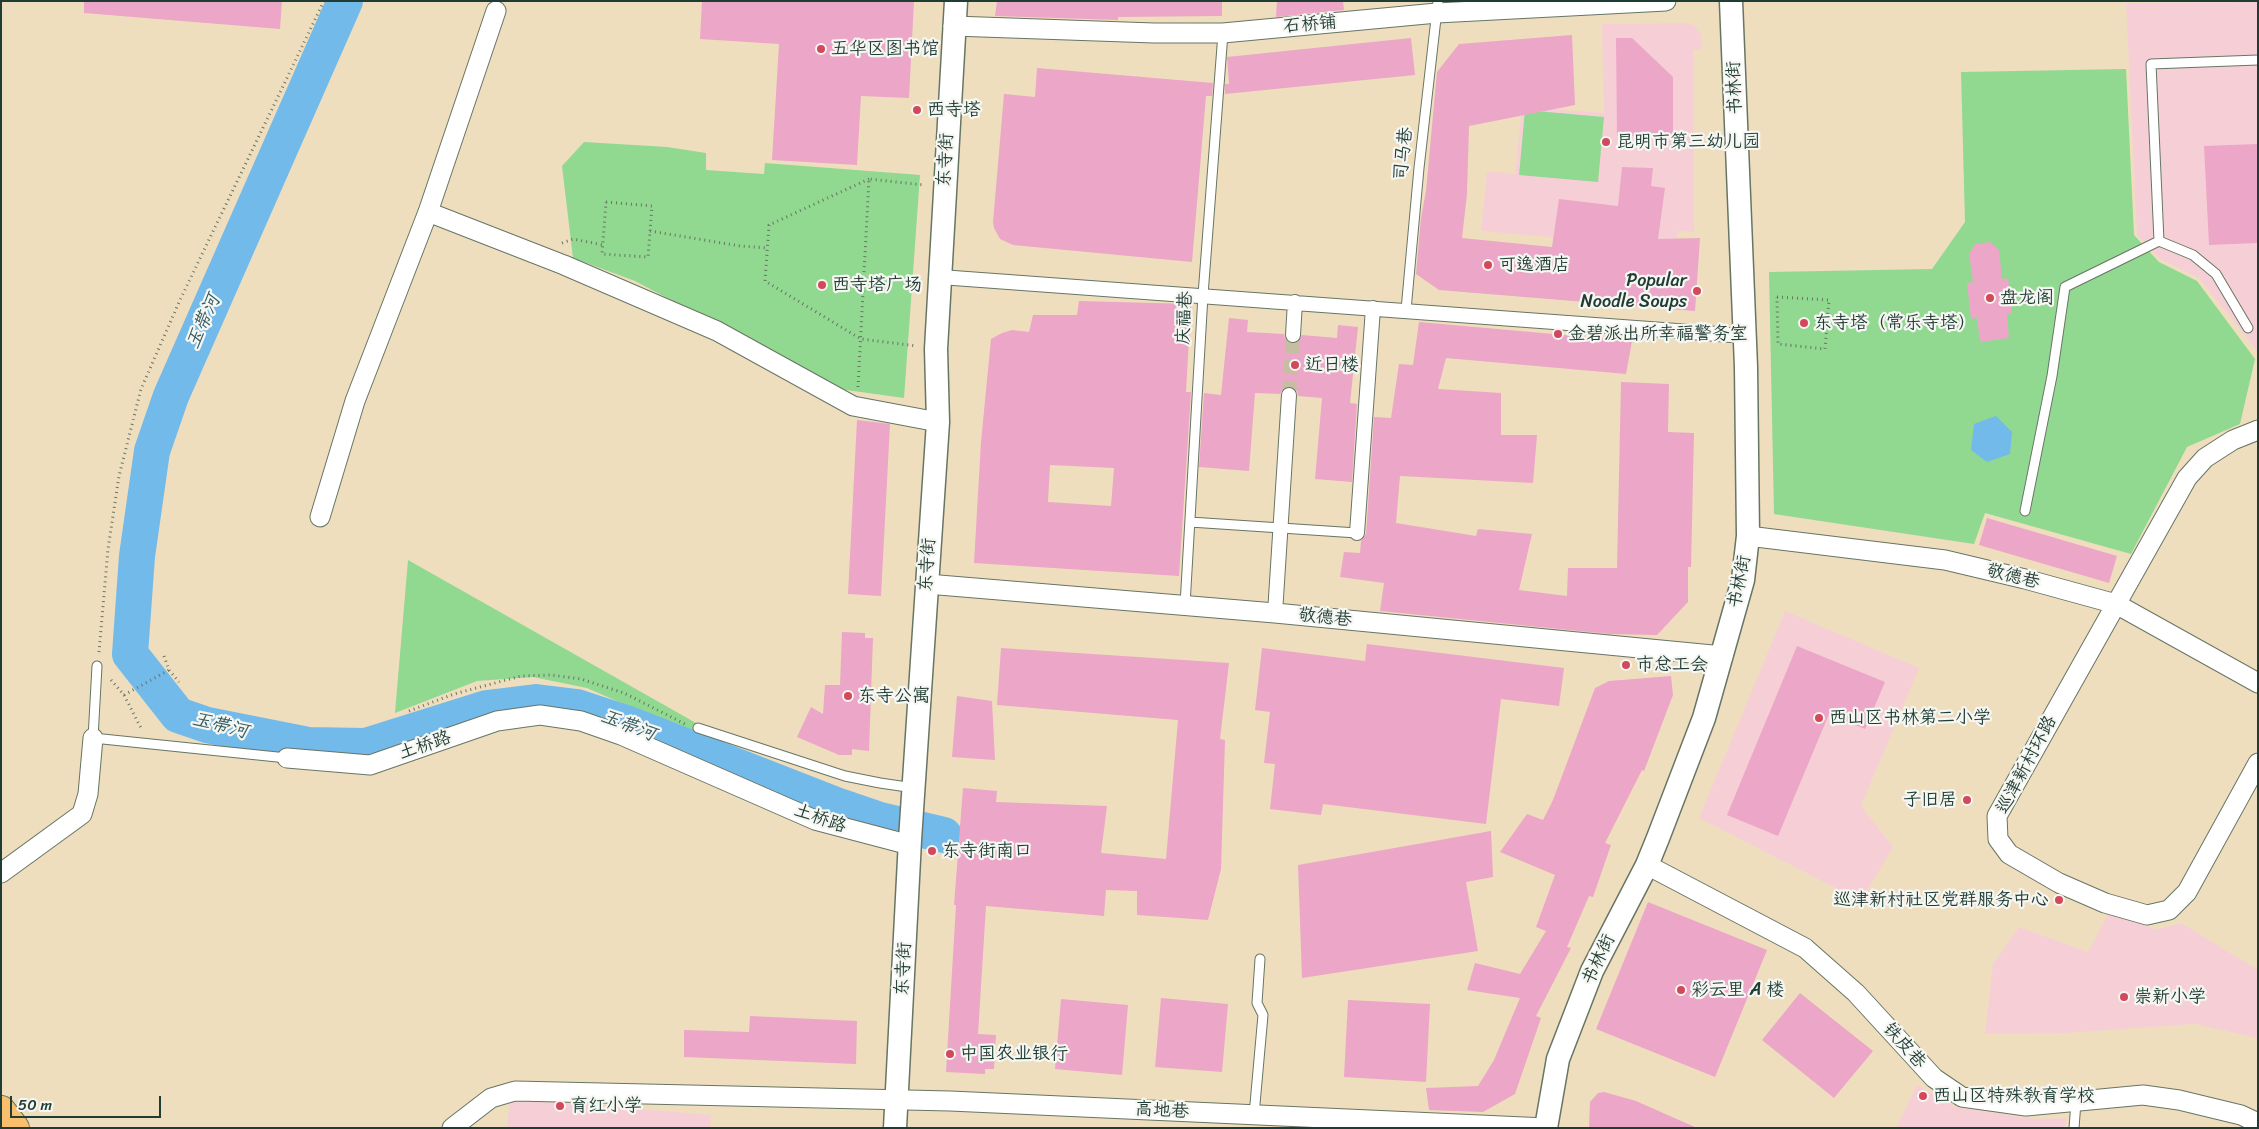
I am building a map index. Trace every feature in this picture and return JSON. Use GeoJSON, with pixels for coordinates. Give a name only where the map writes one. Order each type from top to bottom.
{"type":"FeatureCollection","features":[{"type":"Feature","properties":{"kind":"main road"},"geometry":{"type":"LineString","coordinates":[[1,1110],[15,1128]]}},
{"type":"Feature","properties":{"kind":"street","name":"东寺街"},"geometry":{"type":"LineString","coordinates":[[895,1128],[910,843],[938,422],[936,349],[953,26],[956,1]]}},
{"type":"Feature","properties":{"kind":"street","name":"石桥铺"},"geometry":{"type":"LineString","coordinates":[[953,26],[1144,33],[1223,33],[1438,7],[1666,1]]}},
{"type":"Feature","properties":{"kind":"street","name":"书林街"},"geometry":{"type":"LineString","coordinates":[[1546,1128],[1558,1059],[1592,971],[1647,864],[1704,718],[1723,656],[1742,580],[1748,536],[1745,336],[1731,1]]}},
{"type":"Feature","properties":{"kind":"street"},"geometry":{"type":"LineString","coordinates":[[320,517],[355,401],[428,212],[496,11]]}},
{"type":"Feature","properties":{"kind":"street"},"geometry":{"type":"LineString","coordinates":[[428,212],[564,265],[717,331],[853,406],[938,422]]}},
{"type":"Feature","properties":{"kind":"street"},"geometry":{"type":"LineString","coordinates":[[940,277],[1745,336]]}},
{"type":"Feature","properties":{"kind":"street"},"geometry":{"type":"LineString","coordinates":[[1293,335],[1295,302]]}},
{"type":"Feature","properties":{"kind":"street"},"geometry":{"type":"LineString","coordinates":[[1357,534],[1373,308]]}},
{"type":"Feature","properties":{"kind":"street"},"geometry":{"type":"LineString","coordinates":[[1274,612],[1289,395]]}},
{"type":"Feature","properties":{"kind":"street","name":"巡津新村环路"},"geometry":{"type":"LineString","coordinates":[[2258,430],[2233,440],[2205,458],[2187,478],[1997,816],[1998,839],[2009,854],[2059,883],[2106,903],[2146,915],[2169,910],[2187,892],[2258,763]]}},
{"type":"Feature","properties":{"kind":"street","name":"敬德巷"},"geometry":{"type":"LineString","coordinates":[[1748,536],[1944,560],[2116,604],[2258,683]]}},
{"type":"Feature","properties":{"kind":"street","name":"敬德巷"},"geometry":{"type":"LineString","coordinates":[[927,584],[1274,612],[1723,656]]}},
{"type":"Feature","properties":{"kind":"street","name":"土桥路"},"geometry":{"type":"LineString","coordinates":[[287,758],[370,765],[497,721],[540,715],[581,721],[621,735],[815,820],[910,843]]}},
{"type":"Feature","properties":{"kind":"street"},"geometry":{"type":"LineString","coordinates":[[1,874],[82,814],[88,794],[93,738]]}},
{"type":"Feature","properties":{"kind":"street","name":"铁皮巷"},"geometry":{"type":"LineString","coordinates":[[1647,864],[1805,948],[1856,993],[1934,1078],[1962,1097],[2026,1106],[2143,1095],[2179,1100],[2241,1115],[2258,1123]]}},
{"type":"Feature","properties":{"kind":"street"},"geometry":{"type":"LineString","coordinates":[[452,1128],[491,1098],[515,1091],[896,1100]]}},
{"type":"Feature","properties":{"kind":"street","name":"高地巷"},"geometry":{"type":"LineString","coordinates":[[896,1100],[1546,1128]]}},
{"type":"Feature","properties":{"kind":"lane","name":"司马巷"},"geometry":{"type":"LineString","coordinates":[[1406,310],[1419,168],[1438,7]]}},
{"type":"Feature","properties":{"kind":"lane","name":"庆福巷"},"geometry":{"type":"LineString","coordinates":[[1185,605],[1202,295],[1223,33]]}},
{"type":"Feature","properties":{"kind":"lane"},"geometry":{"type":"LineString","coordinates":[[2158,241],[2151,64],[2258,60]]}},
{"type":"Feature","properties":{"kind":"lane"},"geometry":{"type":"LineString","coordinates":[[2025,511],[2052,376],[2064,287],[2158,241],[2193,255],[2216,274],[2248,328]]}},
{"type":"Feature","properties":{"kind":"lane"},"geometry":{"type":"LineString","coordinates":[[1190,522],[1357,534]]}},
{"type":"Feature","properties":{"kind":"lane"},"geometry":{"type":"LineString","coordinates":[[93,738],[97,666]]}},
{"type":"Feature","properties":{"kind":"lane"},"geometry":{"type":"LineString","coordinates":[[698,728],[845,776],[914,792]]}},
{"type":"Feature","properties":{"kind":"lane","name":"土桥路"},"geometry":{"type":"LineString","coordinates":[[93,738],[287,758]]}},
{"type":"Feature","properties":{"kind":"lane"},"geometry":{"type":"LineString","coordinates":[[1254,1115],[1263,1015],[1257,1003],[1260,959]]}},
{"type":"Feature","properties":{"kind":"lane"},"geometry":{"type":"LineString","coordinates":[[2074,1128],[2076,1102]]}},
{"type":"Feature","properties":{"kind":"path"},"geometry":{"type":"LineString","coordinates":[[148,744],[124,695],[97,666],[108,549],[118,486],[141,389],[180,300],[324,1]]}},
{"type":"Feature","properties":{"kind":"path"},"geometry":{"type":"LineString","coordinates":[[936,349],[862,340],[765,280],[769,225],[869,179],[945,187]]}},
{"type":"Feature","properties":{"kind":"path"},"geometry":{"type":"LineString","coordinates":[[853,406],[859,383],[869,179]]}},
{"type":"Feature","properties":{"kind":"path"},"geometry":{"type":"LineString","coordinates":[[606,202],[652,206],[650,231],[648,258],[602,254],[606,202]]}},
{"type":"Feature","properties":{"kind":"path"},"geometry":{"type":"LineString","coordinates":[[650,231],[740,246],[768,248]]}},
{"type":"Feature","properties":{"kind":"path"},"geometry":{"type":"LineString","coordinates":[[1777,297],[1829,300],[1826,349],[1778,344],[1777,297]]}},
{"type":"Feature","properties":{"kind":"path"},"geometry":{"type":"LineString","coordinates":[[164,656],[169,670],[179,682]]}},
{"type":"Feature","properties":{"kind":"path"},"geometry":{"type":"LineString","coordinates":[[124,695],[169,670]]}},
{"type":"Feature","properties":{"kind":"path"},"geometry":{"type":"LineString","coordinates":[[409,711],[454,694],[521,676],[552,675],[581,679],[624,693],[678,722],[698,728]]}},
{"type":"Feature","properties":{"kind":"shaded area"},"geometry":{"type":"Polygon","coordinates":[[[2258,2],[2258,352],[2199,278],[2161,260],[2137,235],[2126,3],[2258,2]]]}},
{"type":"Feature","properties":{"kind":"shaded area","name":"昆明市第三幼儿园"},"geometry":{"type":"Polygon","coordinates":[[[1686,23],[1695,26],[1701,35],[1701,49],[1693,50],[1694,232],[1678,231],[1675,248],[1481,231],[1487,171],[1515,174],[1522,107],[1604,113],[1602,24],[1686,23]]]}},
{"type":"Feature","properties":{"kind":"shaded area","name":"西山区书林第二小学"},"geometry":{"type":"Polygon","coordinates":[[[1785,611],[1919,668],[1861,806],[1893,847],[1861,901],[1699,818],[1785,611]]]}},
{"type":"Feature","properties":{"kind":"shaded area","name":"崇新小学"},"geometry":{"type":"Polygon","coordinates":[[[2111,909],[2156,930],[2181,923],[2258,970],[2258,1038],[2195,1024],[2064,1033],[1985,1034],[1993,964],[2019,927],[2088,952],[2111,909]]]}},
{"type":"Feature","properties":{"kind":"shaded area","name":"西山区特殊教育学校"},"geometry":{"type":"Polygon","coordinates":[[[1917,1085],[1954,1107],[2036,1119],[2066,1118],[2065,1128],[1896,1128],[1917,1085]]]}},
{"type":"Feature","properties":{"kind":"shaded area","name":"育红小学"},"geometry":{"type":"Polygon","coordinates":[[[510,1098],[711,1115],[710,1128],[507,1128],[510,1098]]]}},
{"type":"Feature","properties":{"kind":"green space"},"geometry":{"type":"Polygon","coordinates":[[[2126,69],[2134,235],[2159,262],[2197,281],[2255,359],[2240,424],[2187,447],[2131,554],[1985,513],[1974,544],[1774,514],[1769,272],[1932,269],[1965,222],[1961,72],[2126,69]]]}},
{"type":"Feature","properties":{"kind":"green space"},"geometry":{"type":"Polygon","coordinates":[[[1525,110],[1604,117],[1598,182],[1519,175],[1525,110]]]}},
{"type":"Feature","properties":{"kind":"green space"},"geometry":{"type":"Polygon","coordinates":[[[584,142],[667,147],[706,153],[706,170],[764,174],[765,163],[920,175],[904,398],[839,389],[635,281],[573,258],[562,166],[584,142]]]}},
{"type":"Feature","properties":{"kind":"green space"},"geometry":{"type":"Polygon","coordinates":[[[408,560],[726,740],[721,747],[587,688],[533,677],[477,681],[395,713],[408,560]]]}},
{"type":"Feature","properties":{"kind":"water"},"geometry":{"type":"Polygon","coordinates":[[[1996,416],[2012,432],[2010,454],[1987,462],[1971,450],[1974,424],[1996,416]]]}},
{"type":"Feature","properties":{"kind":"building"},"geometry":{"type":"Polygon","coordinates":[[[84,1],[282,1],[280,29],[84,13],[84,1]]]}},
{"type":"Feature","properties":{"kind":"building","name":"五华区图书馆"},"geometry":{"type":"Polygon","coordinates":[[[702,1],[914,1],[909,98],[861,96],[857,165],[772,160],[779,44],[700,39],[702,1]]]}},
{"type":"Feature","properties":{"kind":"building"},"geometry":{"type":"Polygon","coordinates":[[[997,1],[1222,1],[1222,16],[1118,17],[1118,20],[995,16],[997,1]]]}},
{"type":"Feature","properties":{"kind":"building"},"geometry":{"type":"Polygon","coordinates":[[[1277,1],[1343,1],[1344,10],[1276,17],[1277,1]]]}},
{"type":"Feature","properties":{"kind":"building"},"geometry":{"type":"Polygon","coordinates":[[[1572,35],[1575,105],[1469,126],[1467,194],[1462,238],[1552,247],[1559,199],[1618,206],[1622,167],[1653,168],[1651,186],[1665,188],[1658,239],[1700,238],[1695,311],[1439,290],[1416,274],[1437,72],[1459,44],[1572,35]]]}},
{"type":"Feature","properties":{"kind":"building"},"geometry":{"type":"Polygon","coordinates":[[[1411,38],[1415,75],[1225,94],[1225,84],[1229,84],[1227,57],[1411,38]]]}},
{"type":"Feature","properties":{"kind":"building"},"geometry":{"type":"Polygon","coordinates":[[[1616,38],[1632,38],[1673,77],[1673,136],[1617,136],[1616,38]]]}},
{"type":"Feature","properties":{"kind":"building"},"geometry":{"type":"Polygon","coordinates":[[[1037,68],[1213,83],[1212,96],[1206,96],[1192,262],[1013,245],[1000,239],[993,222],[1004,94],[1035,97],[1037,68]]]}},
{"type":"Feature","properties":{"kind":"building"},"geometry":{"type":"Polygon","coordinates":[[[2258,144],[2258,243],[2209,245],[2204,146],[2258,144]]]}},
{"type":"Feature","properties":{"kind":"building","name":"盘龙阁"},"geometry":{"type":"Polygon","coordinates":[[[1990,242],[1999,250],[2002,279],[2008,278],[2012,313],[2007,314],[2009,338],[1980,342],[1977,318],[1971,319],[1967,283],[1973,282],[1969,253],[1976,244],[1990,242]]]}},
{"type":"Feature","properties":{"kind":"building"},"geometry":{"type":"Polygon","coordinates":[[[1079,301],[1191,304],[1186,392],[1191,392],[1179,576],[974,563],[981,442],[991,339],[1012,330],[1029,332],[1033,315],[1077,315],[1079,301]],[[1050,465],[1048,502],[1111,506],[1114,468],[1050,465]]]}},
{"type":"Feature","properties":{"kind":"building"},"geometry":{"type":"Polygon","coordinates":[[[1229,318],[1248,320],[1247,332],[1284,334],[1285,339],[1292,344],[1297,343],[1302,335],[1337,338],[1338,325],[1358,327],[1350,403],[1357,404],[1352,482],[1315,479],[1322,398],[1298,396],[1297,391],[1290,386],[1285,387],[1280,394],[1255,393],[1249,471],[1199,467],[1204,393],[1221,395],[1229,318]]]}},
{"type":"Feature","properties":{"kind":"building"},"geometry":{"type":"Polygon","coordinates":[[[1419,322],[1632,341],[1626,374],[1446,358],[1438,389],[1501,393],[1501,435],[1537,435],[1533,483],[1400,476],[1396,523],[1476,536],[1478,529],[1532,534],[1519,590],[1567,596],[1568,568],[1617,568],[1621,382],[1669,384],[1668,432],[1694,433],[1691,567],[1688,567],[1688,602],[1657,635],[1609,634],[1380,611],[1384,583],[1340,577],[1344,552],[1360,553],[1361,541],[1366,534],[1374,417],[1391,418],[1399,364],[1413,365],[1419,322]]]}},
{"type":"Feature","properties":{"kind":"building"},"geometry":{"type":"Polygon","coordinates":[[[857,420],[890,424],[881,596],[848,594],[857,420]]]}},
{"type":"Feature","properties":{"kind":"building"},"geometry":{"type":"Polygon","coordinates":[[[1987,518],[2117,556],[2109,583],[1979,545],[1987,518]]]}},
{"type":"Feature","properties":{"kind":"building","name":"东寺公寓"},"geometry":{"type":"Polygon","coordinates":[[[842,632],[865,633],[865,638],[873,638],[869,751],[852,749],[852,755],[839,755],[797,737],[811,707],[823,714],[825,685],[840,685],[842,632]]]}},
{"type":"Feature","properties":{"kind":"building"},"geometry":{"type":"Polygon","coordinates":[[[1367,644],[1564,668],[1559,706],[1501,699],[1486,824],[1323,804],[1321,815],[1270,809],[1275,764],[1264,763],[1270,712],[1255,710],[1262,648],[1365,661],[1367,644]]]}},
{"type":"Feature","properties":{"kind":"building"},"geometry":{"type":"Polygon","coordinates":[[[1797,646],[1885,682],[1865,729],[1829,714],[1778,836],[1727,815],[1797,646]]]}},
{"type":"Feature","properties":{"kind":"building"},"geometry":{"type":"Polygon","coordinates":[[[1001,648],[1229,663],[1220,739],[1225,740],[1221,869],[1208,920],[1137,915],[1137,891],[1106,890],[1104,916],[986,906],[978,1034],[996,1035],[994,1069],[985,1069],[985,1074],[946,1072],[956,905],[954,905],[963,788],[997,791],[996,802],[1107,806],[1101,853],[1166,859],[1178,720],[997,705],[1001,648]]]}},
{"type":"Feature","properties":{"kind":"building"},"geometry":{"type":"Polygon","coordinates":[[[1671,676],[1673,695],[1644,771],[1642,770],[1605,843],[1611,845],[1593,897],[1589,896],[1567,947],[1571,948],[1536,1016],[1541,1018],[1515,1094],[1483,1112],[1429,1110],[1426,1088],[1478,1086],[1494,1060],[1520,998],[1467,990],[1475,963],[1520,974],[1546,931],[1536,927],[1555,875],[1500,852],[1527,814],[1543,820],[1553,800],[1595,688],[1609,681],[1671,676]]]}},
{"type":"Feature","properties":{"kind":"building"},"geometry":{"type":"Polygon","coordinates":[[[957,696],[992,701],[995,760],[952,757],[957,696]]]}},
{"type":"Feature","properties":{"kind":"building"},"geometry":{"type":"Polygon","coordinates":[[[1491,831],[1493,877],[1466,882],[1478,951],[1302,978],[1298,865],[1491,831]]]}},
{"type":"Feature","properties":{"kind":"building","name":"彩云里 A 楼"},"geometry":{"type":"Polygon","coordinates":[[[1648,902],[1767,950],[1715,1077],[1596,1029],[1648,902]]]}},
{"type":"Feature","properties":{"kind":"building"},"geometry":{"type":"Polygon","coordinates":[[[1800,993],[1873,1051],[1834,1098],[1762,1040],[1800,993]]]}},
{"type":"Feature","properties":{"kind":"building"},"geometry":{"type":"Polygon","coordinates":[[[1161,998],[1228,1004],[1222,1072],[1155,1067],[1161,998]]]}},
{"type":"Feature","properties":{"kind":"building"},"geometry":{"type":"Polygon","coordinates":[[[1061,999],[1128,1005],[1122,1075],[1055,1069],[1061,999]]]}},
{"type":"Feature","properties":{"kind":"building"},"geometry":{"type":"Polygon","coordinates":[[[1348,1000],[1430,1004],[1426,1082],[1344,1077],[1348,1000]]]}},
{"type":"Feature","properties":{"kind":"building"},"geometry":{"type":"Polygon","coordinates":[[[750,1016],[857,1021],[856,1064],[684,1057],[684,1030],[749,1032],[750,1016]]]}},
{"type":"Feature","properties":{"kind":"building"},"geometry":{"type":"Polygon","coordinates":[[[1604,1092],[1636,1101],[1697,1128],[1589,1128],[1590,1102],[1598,1093],[1604,1092]]]}},
{"type":"Feature","properties":{"kind":"waterway","name":"玉带河"},"geometry":{"type":"LineString","coordinates":[[345,1],[171,396],[152,451],[137,556],[130,654],[178,715],[207,725],[308,745],[366,746],[487,708],[536,702],[577,707],[626,723],[836,805],[880,820],[944,835]]}},
{"type":"Feature","properties":{"kind":"tunnel"},"geometry":{"type":"LineString","coordinates":[[1289,395],[1293,335]]}},
{"type":"Feature","properties":{"kind":"place","name":"五华区图书馆"},"geometry":{"type":"Point","coordinates":[821,49]}},
{"type":"Feature","properties":{"kind":"place","name":"西寺塔"},"geometry":{"type":"Point","coordinates":[917,110]}},
{"type":"Feature","properties":{"kind":"place","name":"昆明市第三幼儿园"},"geometry":{"type":"Point","coordinates":[1606,142]}},
{"type":"Feature","properties":{"kind":"place","name":"可逸酒店"},"geometry":{"type":"Point","coordinates":[1488,265]}},
{"type":"Feature","properties":{"kind":"place","name":"西寺塔广场"},"geometry":{"type":"Point","coordinates":[822,285]}},
{"type":"Feature","properties":{"kind":"place","name":"Popular Noodle Soups"},"geometry":{"type":"Point","coordinates":[1697,291]}},
{"type":"Feature","properties":{"kind":"place","name":"盘龙阁"},"geometry":{"type":"Point","coordinates":[1990,298]}},
{"type":"Feature","properties":{"kind":"place","name":"东寺塔（常乐寺塔）"},"geometry":{"type":"Point","coordinates":[1804,323]}},
{"type":"Feature","properties":{"kind":"place","name":"金碧派出所幸福警务室"},"geometry":{"type":"Point","coordinates":[1558,334]}},
{"type":"Feature","properties":{"kind":"place","name":"近日楼"},"geometry":{"type":"Point","coordinates":[1295,365]}},
{"type":"Feature","properties":{"kind":"place","name":"市总工会"},"geometry":{"type":"Point","coordinates":[1626,665]}},
{"type":"Feature","properties":{"kind":"place","name":"东寺公寓"},"geometry":{"type":"Point","coordinates":[848,696]}},
{"type":"Feature","properties":{"kind":"place","name":"西山区书林第二小学"},"geometry":{"type":"Point","coordinates":[1819,718]}},
{"type":"Feature","properties":{"kind":"place","name":"子旧居"},"geometry":{"type":"Point","coordinates":[1967,800]}},
{"type":"Feature","properties":{"kind":"place","name":"东寺街南口"},"geometry":{"type":"Point","coordinates":[932,851]}},
{"type":"Feature","properties":{"kind":"place","name":"巡津新村社区党群服务中心"},"geometry":{"type":"Point","coordinates":[2059,900]}},
{"type":"Feature","properties":{"kind":"place","name":"彩云里 A 楼"},"geometry":{"type":"Point","coordinates":[1681,990]}},
{"type":"Feature","properties":{"kind":"place","name":"崇新小学"},"geometry":{"type":"Point","coordinates":[2124,997]}},
{"type":"Feature","properties":{"kind":"place","name":"中国农业银行"},"geometry":{"type":"Point","coordinates":[950,1054]}},
{"type":"Feature","properties":{"kind":"place","name":"西山区特殊教育学校"},"geometry":{"type":"Point","coordinates":[1923,1096]}},
{"type":"Feature","properties":{"kind":"place","name":"育红小学"},"geometry":{"type":"Point","coordinates":[560,1106]}}]}
